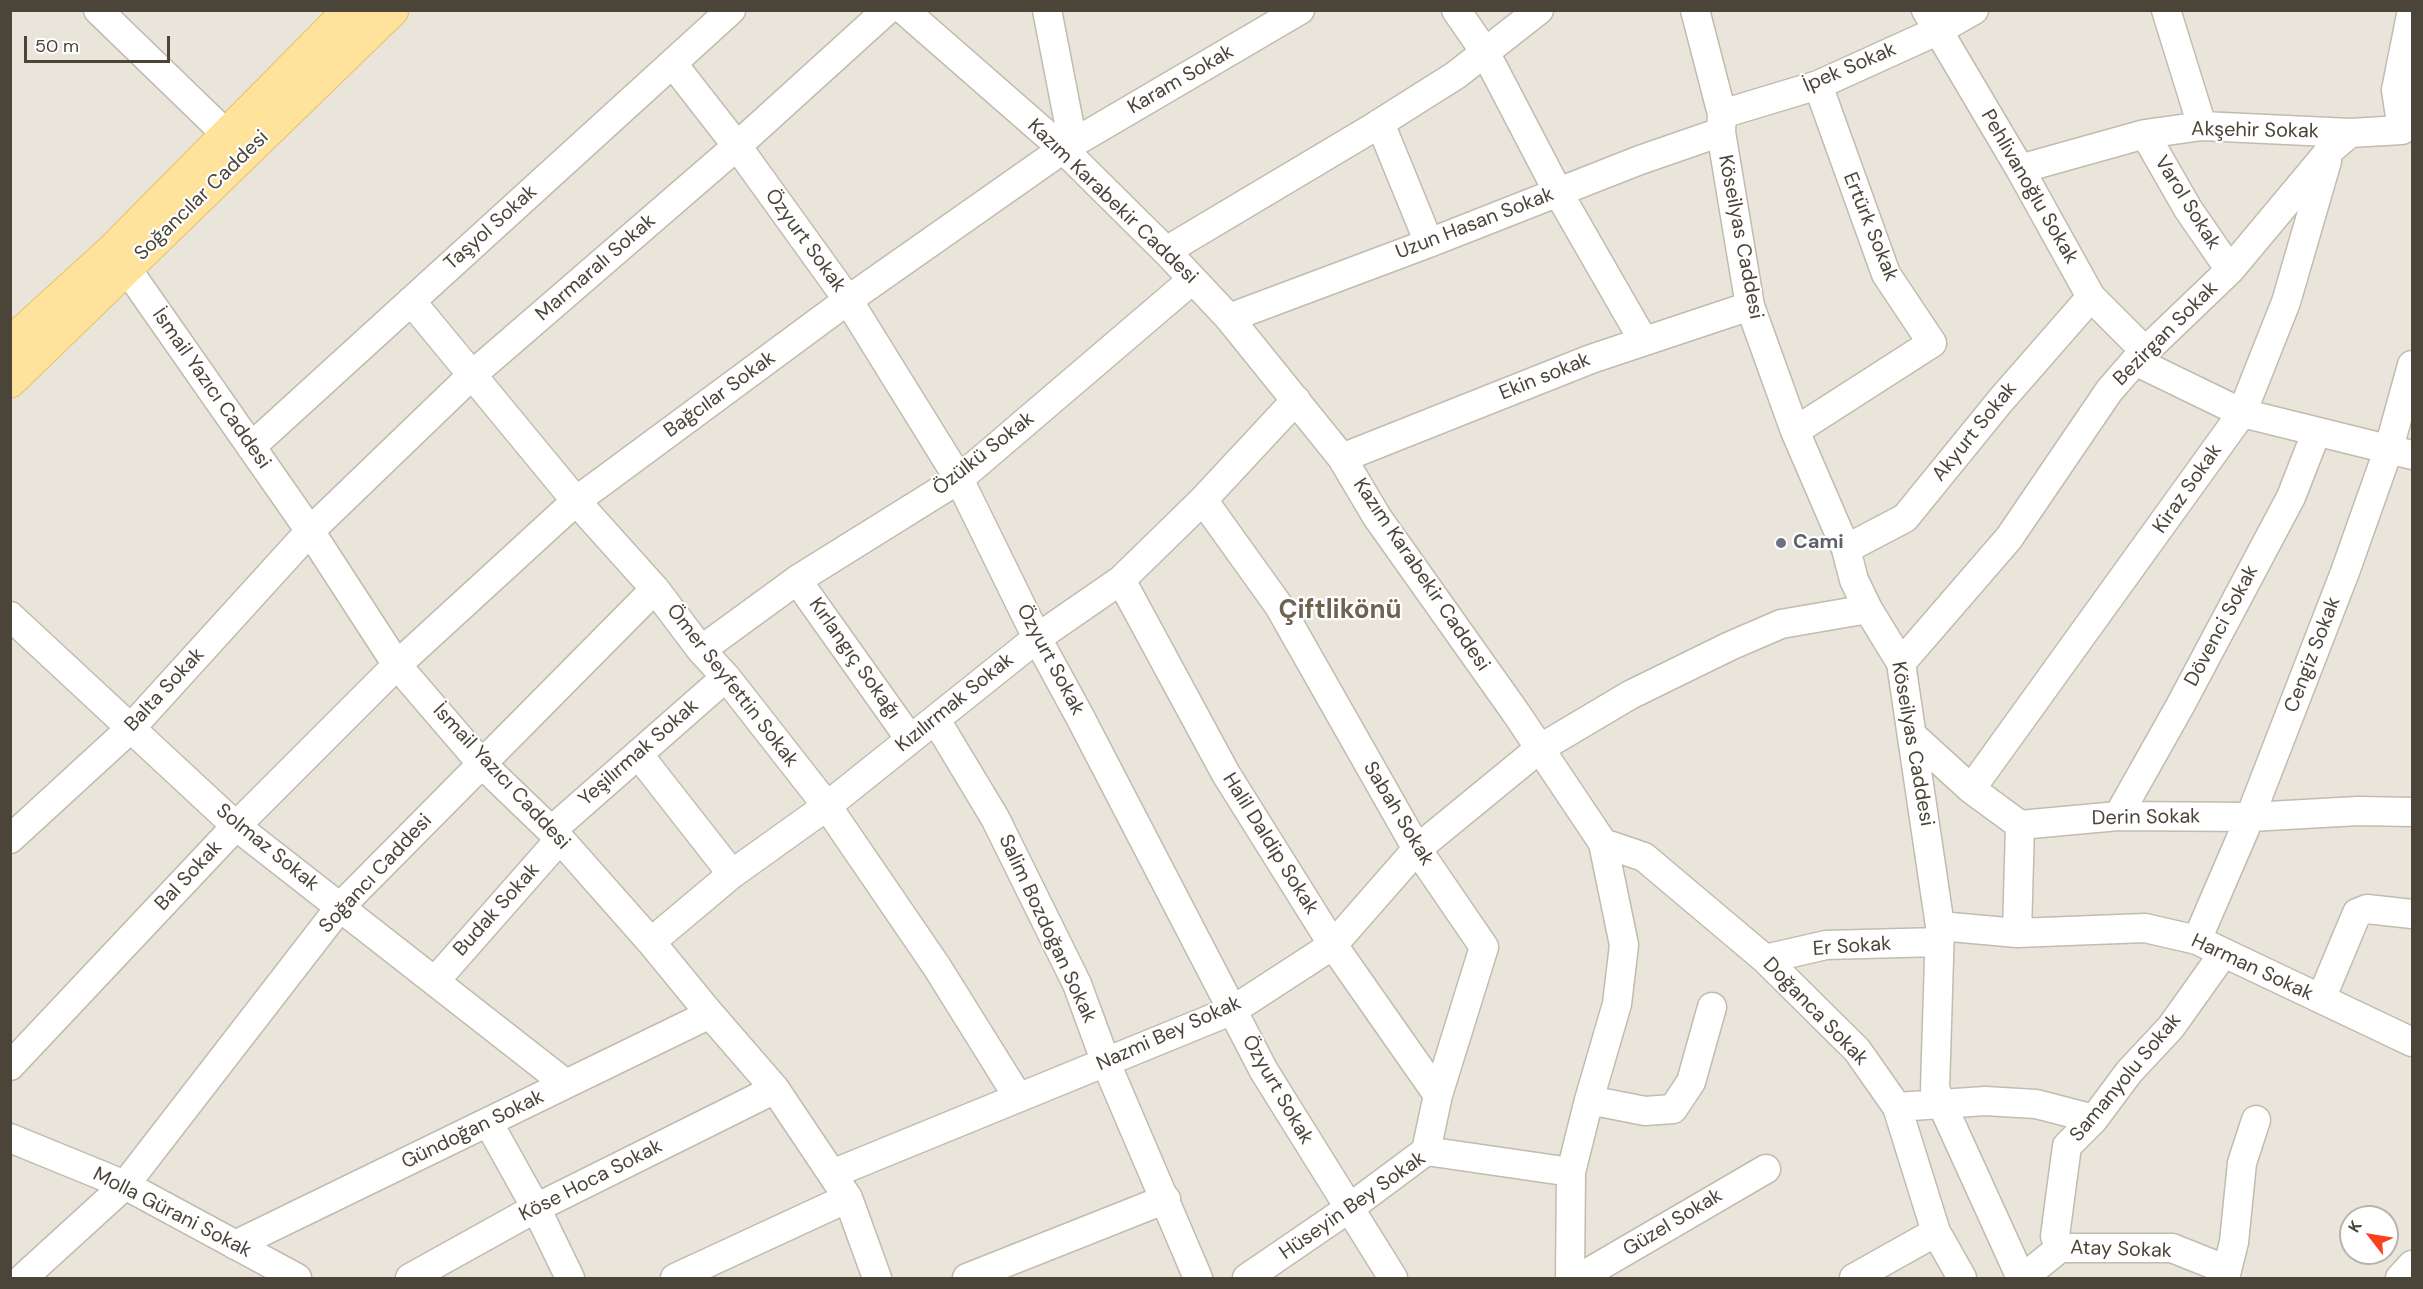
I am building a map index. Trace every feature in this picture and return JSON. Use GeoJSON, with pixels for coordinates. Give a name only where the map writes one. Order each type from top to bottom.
{"type":"FeatureCollection","features":[{"type":"Feature","properties":{"kind":"main road","name":"Soğancılar Caddesi"},"geometry":{"type":"LineString","coordinates":[[10,344],[112,251],[350,10]]}},
{"type":"Feature","properties":{"kind":"main road","name":"Soğancılar Caddesi"},"geometry":{"type":"LineString","coordinates":[[10,381],[392,10]]}},
{"type":"Feature","properties":{"kind":"street"},"geometry":{"type":"LineString","coordinates":[[98,10],[226,134]]}},
{"type":"Feature","properties":{"kind":"street","name":"Taşyol Sokak"},"geometry":{"type":"LineString","coordinates":[[252,447],[731,10]]}},
{"type":"Feature","properties":{"kind":"street","name":"Marmaralı Sokak"},"geometry":{"type":"LineString","coordinates":[[310,531],[472,375],[737,147],[887,10]]}},
{"type":"Feature","properties":{"kind":"street","name":"Kazım Karabekir Caddesi"},"geometry":{"type":"LineString","coordinates":[[904,10],[1062,149],[1166,251],[1229,318],[1342,458],[1377,517],[1603,843],[1624,945],[1617,1004],[1571,1172],[1570,1278]]}},
{"type":"Feature","properties":{"kind":"street"},"geometry":{"type":"LineString","coordinates":[[1047,10],[1070,123],[1062,149]]}},
{"type":"Feature","properties":{"kind":"street","name":"Karam Sokak"},"geometry":{"type":"LineString","coordinates":[[1062,149],[1300,10]]}},
{"type":"Feature","properties":{"kind":"street"},"geometry":{"type":"LineString","coordinates":[[1456,10],[1485,52],[1558,192],[1643,340]]}},
{"type":"Feature","properties":{"kind":"street"},"geometry":{"type":"LineString","coordinates":[[1166,251],[1456,75],[1539,10]]}},
{"type":"Feature","properties":{"kind":"street","name":"Köseilyas Caddesi"},"geometry":{"type":"LineString","coordinates":[[1695,10],[1721,123],[1750,306],[1795,430],[1846,549],[1854,580],[1868,609],[1901,663],[1940,934],[1935,1089],[2022,1278]]}},
{"type":"Feature","properties":{"kind":"street","name":"İpek Sokak"},"geometry":{"type":"LineString","coordinates":[[1721,123],[1818,85],[1931,21],[1974,10]]}},
{"type":"Feature","properties":{"kind":"street"},"geometry":{"type":"LineString","coordinates":[[2166,10],[2202,126]]}},
{"type":"Feature","properties":{"kind":"street"},"geometry":{"type":"LineString","coordinates":[[2341,141],[2407,130],[2404,83],[2412,10]]}},
{"type":"Feature","properties":{"kind":"street","name":"Pehlivanoğlu Sokak"},"geometry":{"type":"LineString","coordinates":[[1931,21],[2020,169],[2091,297],[2140,357],[2242,413],[2401,452]]}},
{"type":"Feature","properties":{"kind":"street","name":"Özyurt Sokak"},"geometry":{"type":"LineString","coordinates":[[673,64],[737,147],[848,300],[959,479],[1037,638],[1086,727],[1264,1071],[1393,1278]]}},
{"type":"Feature","properties":{"kind":"street","name":"Ertürk Sokak"},"geometry":{"type":"LineString","coordinates":[[1795,430],[1932,343],[1886,274],[1818,85]]}},
{"type":"Feature","properties":{"kind":"street"},"geometry":{"type":"LineString","coordinates":[[1380,123],[1429,243]]}},
{"type":"Feature","properties":{"kind":"street","name":"Uzun Hasan Sokak"},"geometry":{"type":"LineString","coordinates":[[1229,318],[1558,192],[1721,123]]}},
{"type":"Feature","properties":{"kind":"street","name":"Akşehir Sokak"},"geometry":{"type":"LineString","coordinates":[[2020,169],[2145,134],[2202,126],[2341,141]]}},
{"type":"Feature","properties":{"kind":"street","name":"Varol Sokak"},"geometry":{"type":"LineString","coordinates":[[2145,134],[2188,209],[2230,270]]}},
{"type":"Feature","properties":{"kind":"street","name":"Bezirgan Sokak"},"geometry":{"type":"LineString","coordinates":[[1901,663],[2008,538],[2109,392],[2140,357],[2230,270],[2341,141]]}},
{"type":"Feature","properties":{"kind":"street","name":"Kiraz Sokak"},"geometry":{"type":"LineString","coordinates":[[1971,789],[2242,413],[2286,302],[2341,141]]}},
{"type":"Feature","properties":{"kind":"street","name":"Bağcılar Sokak"},"geometry":{"type":"LineString","coordinates":[[397,665],[576,501],[848,300],[1062,149]]}},
{"type":"Feature","properties":{"kind":"street","name":"İsmail Yazıcı Caddesi"},"geometry":{"type":"LineString","coordinates":[[127,269],[310,531],[397,665],[482,764],[556,835],[651,942],[775,1089],[848,1198],[877,1278]]}},
{"type":"Feature","properties":{"kind":"street","name":"Özülkü Sokak"},"geometry":{"type":"LineString","coordinates":[[702,650],[797,579],[959,479],[1192,280]]}},
{"type":"Feature","properties":{"kind":"street","name":"Akyurt Sokak"},"geometry":{"type":"LineString","coordinates":[[1846,549],[1905,518],[2001,400],[2091,297]]}},
{"type":"Feature","properties":{"kind":"street","name":"Ömer Seyfettin Sokak"},"geometry":{"type":"LineString","coordinates":[[411,301],[576,501],[655,589],[827,806],[937,967],[1018,1097]]}},
{"type":"Feature","properties":{"kind":"street","name":"Ekin sokak"},"geometry":{"type":"LineString","coordinates":[[1342,458],[1643,340],[1750,306]]}},
{"type":"Feature","properties":{"kind":"street","name":"Cengiz Sokak"},"geometry":{"type":"LineString","coordinates":[[2197,940],[2250,817],[2345,572],[2401,452],[2412,365]]}},
{"type":"Feature","properties":{"kind":"street","name":"Kızılırmak Sokak"},"geometry":{"type":"LineString","coordinates":[[651,942],[732,874],[827,806],[1037,638],[1121,580],[1203,500],[1296,400]]}},
{"type":"Feature","properties":{"kind":"street","name":"Dövenci Sokak"},"geometry":{"type":"LineString","coordinates":[[2118,816],[2180,706],[2291,497],[2316,433]]}},
{"type":"Feature","properties":{"kind":"street","name":"Sabah Sokak"},"geometry":{"type":"LineString","coordinates":[[1203,500],[1279,606],[1417,849],[1484,947],[1438,1095],[1426,1151]]}},
{"type":"Feature","properties":{"kind":"street","name":"Balta Sokak"},"geometry":{"type":"LineString","coordinates":[[10,839],[131,728],[310,531]]}},
{"type":"Feature","properties":{"kind":"street","name":"Kırlangıç Sokağı"},"geometry":{"type":"LineString","coordinates":[[797,579],[910,739]]}},
{"type":"Feature","properties":{"kind":"street","name":"Halil Daldip Sokak"},"geometry":{"type":"LineString","coordinates":[[1121,580],[1226,774],[1333,945],[1438,1095]]}},
{"type":"Feature","properties":{"kind":"street","name":"Soğancı Caddesi"},"geometry":{"type":"LineString","coordinates":[[26,1277],[125,1185],[340,907],[655,589]]}},
{"type":"Feature","properties":{"kind":"street","name":"Nazmi Bey Sokak"},"geometry":{"type":"LineString","coordinates":[[832,1174],[1233,1010],[1333,945],[1417,849],[1539,748],[1630,695],[1781,624],[1868,609]]}},
{"type":"Feature","properties":{"kind":"street","name":"Solmaz Sokak"},"geometry":{"type":"LineString","coordinates":[[10,616],[236,826],[566,1084]]}},
{"type":"Feature","properties":{"kind":"street","name":"Bal Sokak"},"geometry":{"type":"LineString","coordinates":[[10,1066],[236,826],[397,665]]}},
{"type":"Feature","properties":{"kind":"street","name":"Yeşilırmak Sokak"},"geometry":{"type":"LineString","coordinates":[[556,835],[638,754],[726,677]]}},
{"type":"Feature","properties":{"kind":"street","name":"Salim Bozdoğan Sokak"},"geometry":{"type":"LineString","coordinates":[[936,720],[995,818],[1077,984],[1106,1063],[1198,1278]]}},
{"type":"Feature","properties":{"kind":"street"},"geometry":{"type":"LineString","coordinates":[[1913,736],[1971,789],[2020,825],[2017,933]]}},
{"type":"Feature","properties":{"kind":"street"},"geometry":{"type":"LineString","coordinates":[[638,754],[732,874]]}},
{"type":"Feature","properties":{"kind":"street","name":"Derin Sokak"},"geometry":{"type":"LineString","coordinates":[[2020,825],[2118,816],[2250,817],[2412,812]]}},
{"type":"Feature","properties":{"kind":"street","name":"Budak Sokak"},"geometry":{"type":"LineString","coordinates":[[435,981],[556,835]]}},
{"type":"Feature","properties":{"kind":"street","name":"Doğanca Sokak"},"geometry":{"type":"LineString","coordinates":[[1603,843],[1644,857],[1765,960],[1857,1050],[1897,1107],[1936,1232],[1962,1278]]}},
{"type":"Feature","properties":{"kind":"street"},"geometry":{"type":"LineString","coordinates":[[2321,999],[2357,913],[2367,909],[2412,914]]}},
{"type":"Feature","properties":{"kind":"street","name":"Harman Sokak"},"geometry":{"type":"LineString","coordinates":[[1940,934],[2145,928],[2197,940],[2412,1042]]}},
{"type":"Feature","properties":{"kind":"street","name":"Er Sokak"},"geometry":{"type":"LineString","coordinates":[[1765,960],[1826,945],[1940,934]]}},
{"type":"Feature","properties":{"kind":"street","name":"Samanyolu Sokak"},"geometry":{"type":"LineString","coordinates":[[2060,1248],[2055,1236],[2067,1146],[2094,1119],[2129,1072],[2171,1027],[2223,954]]}},
{"type":"Feature","properties":{"kind":"street"},"geometry":{"type":"LineString","coordinates":[[1589,1100],[1646,1111],[1673,1109],[1691,1082],[1712,1007]]}},
{"type":"Feature","properties":{"kind":"street","name":"Gündoğan Sokak"},"geometry":{"type":"LineString","coordinates":[[235,1245],[710,1014]]}},
{"type":"Feature","properties":{"kind":"street","name":"Köse Hoca Sokak"},"geometry":{"type":"LineString","coordinates":[[410,1278],[536,1208],[775,1089]]}},
{"type":"Feature","properties":{"kind":"street"},"geometry":{"type":"LineString","coordinates":[[1897,1107],[1985,1101],[2036,1104],[2094,1119]]}},
{"type":"Feature","properties":{"kind":"street"},"geometry":{"type":"LineString","coordinates":[[2226,1274],[2234,1242],[2242,1163],[2256,1120]]}},
{"type":"Feature","properties":{"kind":"street"},"geometry":{"type":"LineString","coordinates":[[488,1122],[536,1208],[570,1278]]}},
{"type":"Feature","properties":{"kind":"street","name":"Molla Gürani Sokak"},"geometry":{"type":"LineString","coordinates":[[10,1138],[125,1185],[297,1278]]}},
{"type":"Feature","properties":{"kind":"street","name":"Hüseyin Bey Sokak"},"geometry":{"type":"LineString","coordinates":[[1257,1276],[1426,1151],[1571,1172]]}},
{"type":"Feature","properties":{"kind":"street","name":"Güzel Sokak"},"geometry":{"type":"LineString","coordinates":[[1580,1278],[1766,1169]]}},
{"type":"Feature","properties":{"kind":"street"},"geometry":{"type":"LineString","coordinates":[[675,1278],[848,1198]]}},
{"type":"Feature","properties":{"kind":"street"},"geometry":{"type":"LineString","coordinates":[[967,1278],[1166,1199]]}},
{"type":"Feature","properties":{"kind":"street"},"geometry":{"type":"LineString","coordinates":[[1854,1278],[1936,1232]]}},
{"type":"Feature","properties":{"kind":"street","name":"Atay Sokak"},"geometry":{"type":"LineString","coordinates":[[2022,1278],[2060,1248],[2172,1248],[2226,1274]]}},
{"type":"Feature","properties":{"kind":"street"},"geometry":{"type":"LineString","coordinates":[[2400,1278],[2412,1265]]}},
{"type":"Feature","properties":{"kind":"shaded area"},"geometry":{"type":"Polygon","coordinates":[[[10,11],[2412,11],[2412,1278],[11,1278],[10,11]]]}},
{"type":"Feature","properties":{"kind":"place","name":"Cami"},"geometry":{"type":"Point","coordinates":[1781,543]}},
{"type":"Feature","properties":{"kind":"district","name":"Çiftlikönü"},"geometry":{"type":"Point","coordinates":[1340,611]}}]}
